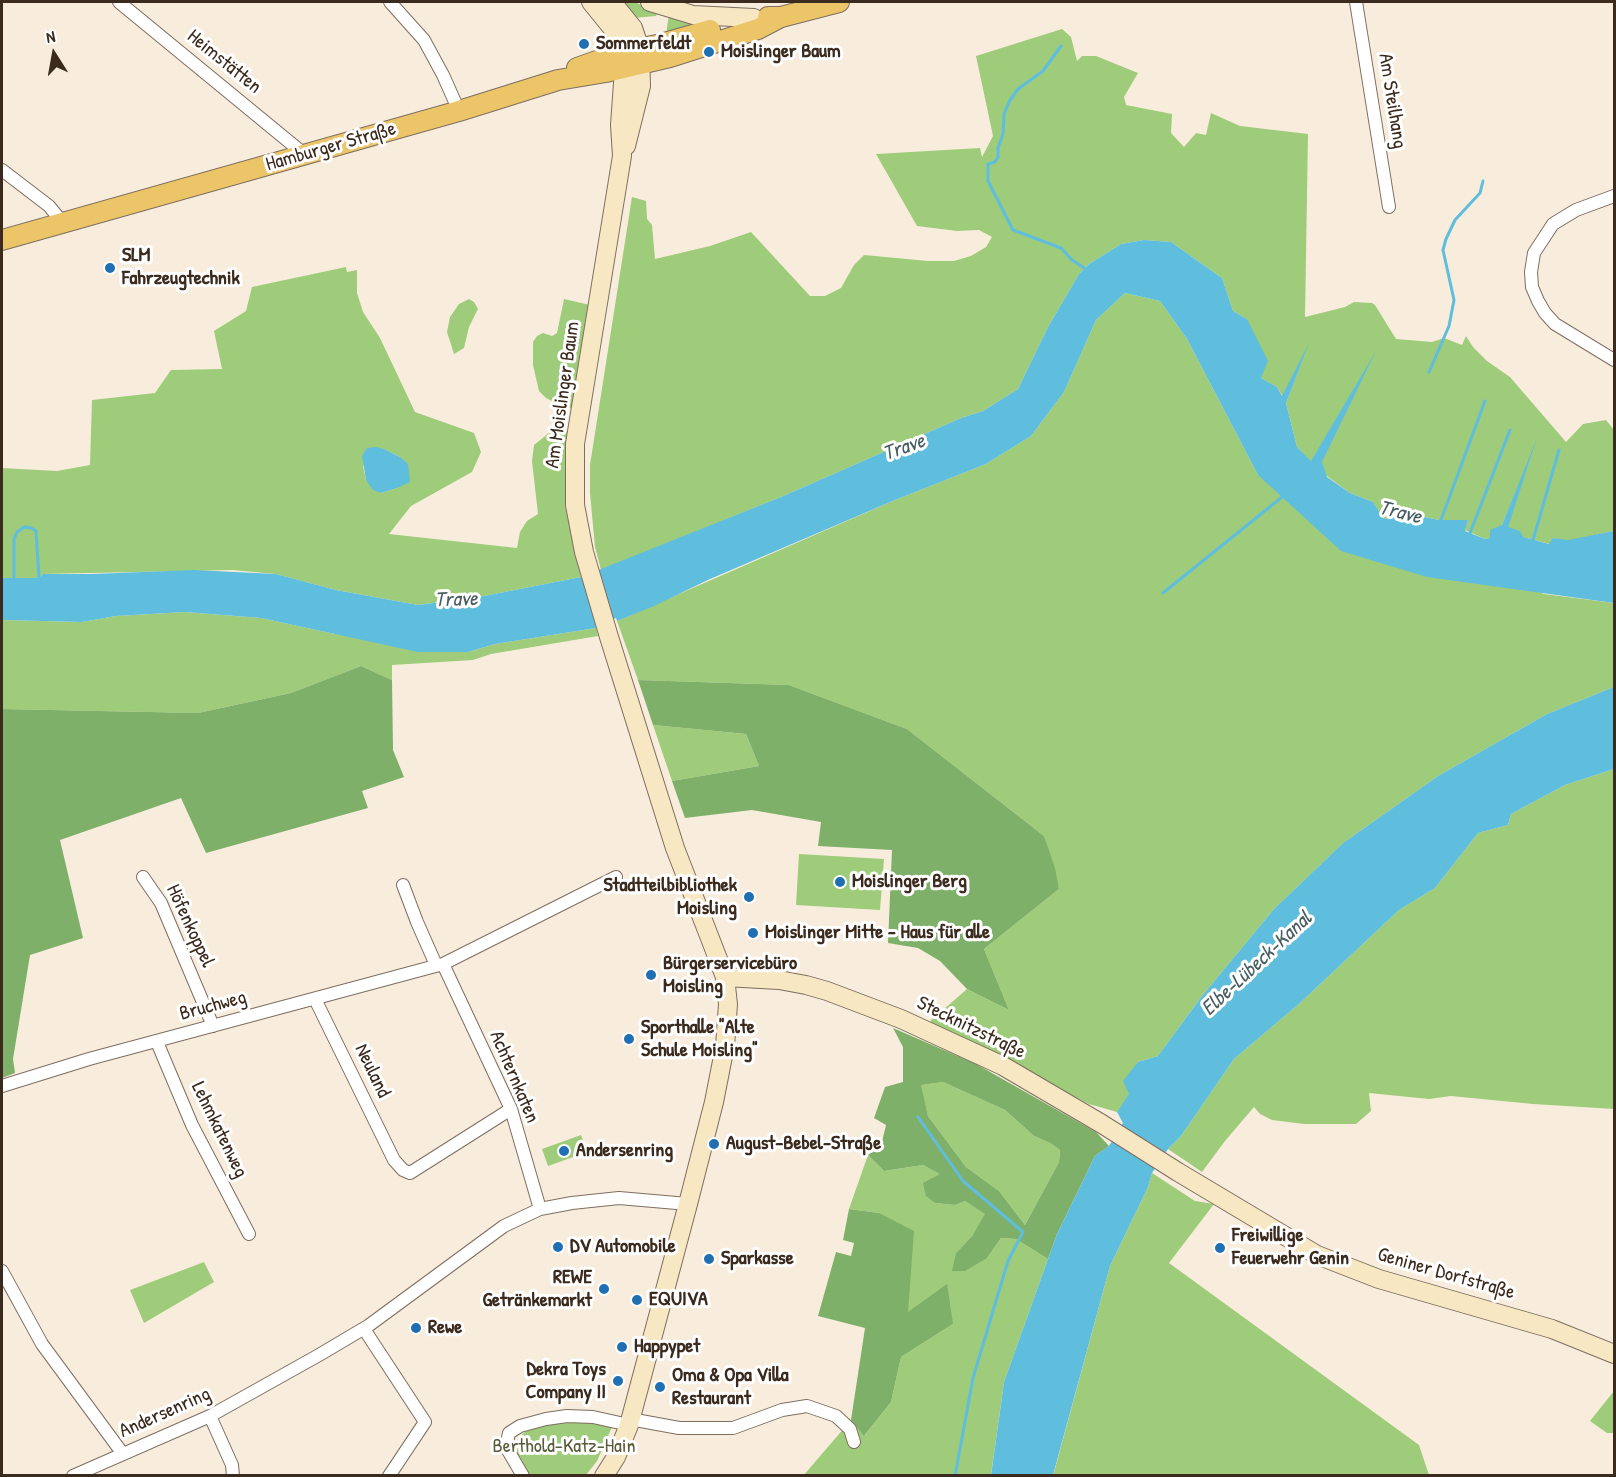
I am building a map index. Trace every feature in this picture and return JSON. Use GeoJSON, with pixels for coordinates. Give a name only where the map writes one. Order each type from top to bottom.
{"type":"FeatureCollection","features":[{"type":"Feature","properties":{"kind":"main road"},"geometry":{"type":"LineString","coordinates":[[591,2],[617,34],[632,58]]}},
{"type":"Feature","properties":{"kind":"main road"},"geometry":{"type":"LineString","coordinates":[[612,2],[633,28],[632,58]]}},
{"type":"Feature","properties":{"kind":"main road"},"geometry":{"type":"LineString","coordinates":[[650,2],[693,15],[754,18],[781,17],[839,2]]}},
{"type":"Feature","properties":{"kind":"main road","name":"Hamburger Straße"},"geometry":{"type":"LineString","coordinates":[[2,240],[459,111],[560,80],[576,79],[632,58],[661,59],[758,29],[781,17]]}},
{"type":"Feature","properties":{"kind":"main road"},"geometry":{"type":"LineString","coordinates":[[632,58],[754,18]]}},
{"type":"Feature","properties":{"kind":"main road","name":"Am Moislinger Baum"},"geometry":{"type":"LineString","coordinates":[[632,58],[620,125],[622,156],[575,444],[575,505],[588,565],[675,848],[724,977]]}},
{"type":"Feature","properties":{"kind":"main road"},"geometry":{"type":"LineString","coordinates":[[604,1476],[616,1457],[630,1422],[714,1102],[725,1046],[728,1004],[724,977]]}},
{"type":"Feature","properties":{"kind":"main road","name":"Stecknitzstraße"},"geometry":{"type":"LineString","coordinates":[[724,977],[778,980],[806,985],[901,1019],[1003,1066],[1178,1172]]}},
{"type":"Feature","properties":{"kind":"main road","name":"Geniner Dorfstraße"},"geometry":{"type":"LineString","coordinates":[[1178,1172],[1325,1259],[1379,1279],[1552,1329],[1614,1354]]}},
{"type":"Feature","properties":{"kind":"street","name":"Heimstätten"},"geometry":{"type":"LineString","coordinates":[[119,2],[304,154]]}},
{"type":"Feature","properties":{"kind":"street"},"geometry":{"type":"LineString","coordinates":[[390,2],[424,40],[459,111]]}},
{"type":"Feature","properties":{"kind":"street","name":"Am Steilhang"},"geometry":{"type":"LineString","coordinates":[[1356,2],[1389,207]]}},
{"type":"Feature","properties":{"kind":"street"},"geometry":{"type":"LineString","coordinates":[[2,171],[50,206],[63,223]]}},
{"type":"Feature","properties":{"kind":"street"},"geometry":{"type":"LineString","coordinates":[[1614,196],[1576,210],[1553,224],[1534,253],[1531,272],[1532,287],[1538,301],[1555,324],[1614,360]]}},
{"type":"Feature","properties":{"kind":"street","name":"Höfenkoppel"},"geometry":{"type":"LineString","coordinates":[[143,877],[161,903],[213,1026]]}},
{"type":"Feature","properties":{"kind":"street","name":"Bruchweg"},"geometry":{"type":"LineString","coordinates":[[2,1086],[59,1068],[439,965],[615,877]]}},
{"type":"Feature","properties":{"kind":"street"},"geometry":{"type":"LineString","coordinates":[[404,885],[417,922],[439,965]]}},
{"type":"Feature","properties":{"kind":"street","name":"Achternkaten"},"geometry":{"type":"LineString","coordinates":[[439,965],[511,1109],[540,1209]]}},
{"type":"Feature","properties":{"kind":"street","name":"Neuland"},"geometry":{"type":"LineString","coordinates":[[315,999],[394,1160],[402,1170],[410,1173],[511,1109]]}},
{"type":"Feature","properties":{"kind":"street","name":"Lehmkatenweg"},"geometry":{"type":"LineString","coordinates":[[157,1042],[192,1125],[249,1234]]}},
{"type":"Feature","properties":{"kind":"street","name":"Andersenring"},"geometry":{"type":"LineString","coordinates":[[73,1476],[210,1416],[364,1329],[504,1226],[540,1209],[619,1198],[688,1204]]}},
{"type":"Feature","properties":{"kind":"street"},"geometry":{"type":"LineString","coordinates":[[2,1271],[42,1344],[123,1454]]}},
{"type":"Feature","properties":{"kind":"street"},"geometry":{"type":"LineString","coordinates":[[364,1329],[424,1422],[389,1476]]}},
{"type":"Feature","properties":{"kind":"street"},"geometry":{"type":"LineString","coordinates":[[523,1476],[506,1447],[508,1433],[520,1426],[567,1416],[679,1428],[733,1428],[782,1410],[807,1406],[836,1416],[850,1429],[854,1442]]}},
{"type":"Feature","properties":{"kind":"street"},"geometry":{"type":"LineString","coordinates":[[210,1416],[232,1465],[233,1476]]}},
{"type":"Feature","properties":{"kind":"green space"},"geometry":{"type":"Polygon","coordinates":[[[620,2],[634,2],[658,11],[656,16],[633,18],[620,2]]]}},
{"type":"Feature","properties":{"kind":"green space"},"geometry":{"type":"Polygon","coordinates":[[[669,14],[713,22],[666,35],[669,14]]]}},
{"type":"Feature","properties":{"kind":"green space"},"geometry":{"type":"Polygon","coordinates":[[[1062,29],[1071,37],[1077,61],[1082,56],[1096,56],[1138,73],[1124,97],[1126,105],[1172,114],[1171,133],[1184,147],[1196,133],[1206,135],[1211,113],[1240,126],[1308,134],[1305,317],[1345,307],[1354,302],[1372,303],[1396,339],[1432,342],[1444,338],[1462,345],[1466,336],[1487,361],[1510,377],[1566,442],[1583,424],[1606,420],[1614,430],[1614,531],[1568,541],[1553,538],[1550,544],[1522,537],[1507,527],[1532,453],[1502,525],[1491,538],[1485,539],[1465,530],[1468,520],[1439,520],[1410,514],[1384,519],[1373,502],[1350,493],[1320,471],[1297,447],[1286,403],[1305,352],[1283,397],[1277,387],[1261,378],[1247,319],[1233,311],[1222,278],[1171,242],[1144,240],[1121,244],[1089,264],[1079,274],[1048,327],[1018,389],[983,411],[961,418],[781,497],[601,570],[595,547],[590,465],[632,197],[646,201],[647,219],[652,225],[655,259],[710,246],[751,232],[810,296],[825,296],[841,288],[854,265],[864,255],[928,261],[954,261],[971,256],[986,247],[992,237],[979,230],[957,231],[917,226],[876,154],[980,148],[982,157],[993,136],[976,56],[1062,29]]]}},
{"type":"Feature","properties":{"kind":"green space"},"geometry":{"type":"Polygon","coordinates":[[[346,267],[347,272],[357,270],[357,293],[363,312],[380,338],[415,412],[474,433],[481,452],[472,472],[411,506],[389,534],[517,548],[520,532],[527,521],[538,514],[532,461],[534,445],[554,429],[571,432],[565,506],[581,577],[479,597],[418,605],[336,590],[276,574],[232,570],[43,574],[39,578],[2,578],[2,468],[57,471],[90,465],[92,400],[155,393],[171,370],[222,369],[214,331],[246,311],[252,287],[346,267]],[[384,449],[363,466],[366,480],[381,493],[397,488],[400,457],[384,449]]]}},
{"type":"Feature","properties":{"kind":"green space"},"geometry":{"type":"Polygon","coordinates":[[[1125,293],[1160,301],[1187,339],[1258,475],[1544,594],[1614,603],[1614,687],[1547,714],[1438,776],[1343,843],[1274,909],[1202,996],[1158,1056],[1138,1062],[1130,1094],[1117,1112],[1089,1104],[930,1022],[935,1014],[967,989],[1009,1010],[984,949],[1059,889],[1044,836],[907,729],[789,685],[638,680],[617,621],[895,500],[986,464],[1031,436],[1064,392],[1096,320],[1125,293]]]}},
{"type":"Feature","properties":{"kind":"green space"},"geometry":{"type":"Polygon","coordinates":[[[469,299],[478,309],[469,327],[464,348],[454,354],[447,332],[450,317],[459,304],[469,299]]]}},
{"type":"Feature","properties":{"kind":"green space"},"geometry":{"type":"Polygon","coordinates":[[[564,299],[590,305],[575,409],[564,407],[546,398],[539,391],[533,365],[533,342],[543,333],[552,336],[557,333],[564,299]]]}},
{"type":"Feature","properties":{"kind":"green space"},"geometry":{"type":"Polygon","coordinates":[[[185,612],[261,618],[335,634],[468,652],[495,644],[596,628],[598,636],[491,654],[473,660],[392,665],[392,680],[361,666],[291,693],[198,713],[2,709],[2,620],[82,622],[116,616],[185,612]]]}},
{"type":"Feature","properties":{"kind":"green space"},"geometry":{"type":"Polygon","coordinates":[[[361,666],[392,680],[393,750],[404,777],[362,791],[368,808],[206,853],[181,798],[60,840],[83,938],[30,955],[13,1059],[15,1073],[2,1078],[2,709],[198,713],[291,693],[361,666]]]}},
{"type":"Feature","properties":{"kind":"green space"},"geometry":{"type":"Polygon","coordinates":[[[638,680],[789,685],[907,729],[1044,836],[1055,868],[1059,889],[984,949],[1009,1010],[967,989],[940,961],[918,948],[888,943],[892,850],[818,846],[821,822],[752,810],[685,818],[672,781],[759,766],[746,734],[653,725],[638,680]]]}},
{"type":"Feature","properties":{"kind":"green space"},"geometry":{"type":"Polygon","coordinates":[[[653,725],[746,734],[759,766],[672,781],[653,725]]]}},
{"type":"Feature","properties":{"kind":"green space"},"geometry":{"type":"Polygon","coordinates":[[[1614,769],[1614,1109],[1451,1096],[1429,1099],[1369,1093],[1371,1111],[1356,1124],[1304,1124],[1272,1120],[1260,1114],[1254,1107],[1202,1172],[1168,1149],[1181,1136],[1234,1059],[1300,1003],[1399,910],[1435,888],[1478,833],[1508,825],[1511,814],[1565,785],[1614,769]]]}},
{"type":"Feature","properties":{"kind":"green space","name":"Moislinger Berg"},"geometry":{"type":"Polygon","coordinates":[[[799,854],[884,859],[880,910],[796,905],[799,854]]]}},
{"type":"Feature","properties":{"kind":"green space"},"geometry":{"type":"Polygon","coordinates":[[[893,1028],[976,1064],[1096,1132],[1109,1146],[1095,1156],[1057,1234],[1048,1259],[1016,1239],[1001,1238],[987,1258],[965,1271],[952,1271],[956,1253],[972,1236],[985,1214],[965,1201],[955,1205],[935,1203],[926,1196],[923,1183],[940,1174],[923,1165],[884,1171],[868,1155],[881,1146],[886,1125],[874,1118],[885,1087],[903,1082],[903,1047],[893,1028]],[[943,1082],[921,1085],[928,1116],[966,1167],[999,1191],[1025,1225],[1059,1162],[1060,1150],[1034,1136],[1005,1110],[943,1082]]]}},
{"type":"Feature","properties":{"kind":"green space"},"geometry":{"type":"Polygon","coordinates":[[[943,1082],[1005,1110],[1034,1136],[1060,1150],[1059,1162],[1025,1225],[999,1191],[966,1167],[928,1116],[920,1085],[943,1082]]]}},
{"type":"Feature","properties":{"kind":"green space","name":"Andersenring"},"geometry":{"type":"Polygon","coordinates":[[[581,1135],[587,1152],[548,1166],[542,1149],[581,1135]]]}},
{"type":"Feature","properties":{"kind":"green space"},"geometry":{"type":"Polygon","coordinates":[[[868,1155],[884,1171],[923,1165],[941,1174],[927,1196],[935,1203],[955,1205],[965,1201],[986,1214],[972,1236],[956,1253],[987,1258],[1001,1238],[1016,1239],[1048,1259],[1004,1382],[991,1475],[803,1476],[851,1420],[865,1435],[891,1402],[901,1357],[953,1324],[908,1313],[879,1213],[849,1209],[868,1155]]]}},
{"type":"Feature","properties":{"kind":"green space"},"geometry":{"type":"Polygon","coordinates":[[[1152,1173],[1195,1201],[1214,1204],[1169,1263],[1419,1445],[1429,1475],[1053,1476],[1110,1266],[1148,1187],[1152,1173]]]}},
{"type":"Feature","properties":{"kind":"green space"},"geometry":{"type":"Polygon","coordinates":[[[849,1209],[879,1213],[914,1231],[908,1312],[947,1284],[953,1324],[901,1357],[891,1402],[864,1436],[851,1420],[865,1328],[818,1316],[836,1252],[851,1256],[854,1243],[843,1240],[849,1209]]]}},
{"type":"Feature","properties":{"kind":"green space"},"geometry":{"type":"Polygon","coordinates":[[[204,1262],[214,1282],[144,1323],[130,1290],[204,1262]]]}},
{"type":"Feature","properties":{"kind":"green space"},"geometry":{"type":"Polygon","coordinates":[[[1614,1391],[1614,1433],[1607,1433],[1590,1421],[1614,1391]]]}},
{"type":"Feature","properties":{"kind":"green space","name":"Berthold-Katz-Hain"},"geometry":{"type":"Polygon","coordinates":[[[593,1420],[612,1427],[597,1461],[586,1475],[526,1475],[515,1452],[516,1442],[521,1435],[532,1427],[551,1421],[593,1420]]]}},
{"type":"Feature","properties":{"kind":"water","name":"Trave"},"geometry":{"type":"Polygon","coordinates":[[[1144,240],[1171,242],[1222,278],[1233,311],[1247,319],[1268,361],[1261,378],[1277,387],[1282,396],[1309,343],[1286,403],[1297,447],[1311,461],[1376,351],[1322,462],[1327,477],[1350,493],[1373,502],[1384,519],[1410,514],[1439,520],[1468,520],[1465,531],[1485,539],[1490,538],[1490,530],[1502,525],[1537,438],[1508,527],[1520,531],[1523,537],[1549,544],[1553,538],[1568,540],[1614,531],[1614,603],[1427,577],[1341,551],[1258,475],[1187,339],[1160,301],[1125,293],[1096,320],[1064,392],[1031,436],[986,464],[710,579],[654,606],[617,621],[616,618],[595,624],[596,628],[495,644],[468,652],[418,652],[261,618],[185,612],[116,616],[82,622],[2,620],[2,578],[39,578],[43,574],[194,570],[276,574],[336,590],[418,605],[479,597],[581,577],[781,497],[961,418],[983,411],[1018,389],[1048,327],[1079,274],[1089,264],[1121,244],[1144,240]]]}},
{"type":"Feature","properties":{"kind":"water"},"geometry":{"type":"Polygon","coordinates":[[[375,447],[400,457],[408,464],[410,482],[381,493],[373,490],[366,480],[362,456],[367,448],[375,447]]]}},
{"type":"Feature","properties":{"kind":"water","name":"Elbe-Lübeck-Kanal"},"geometry":{"type":"Polygon","coordinates":[[[1614,687],[1614,769],[1565,785],[1511,814],[1508,825],[1478,833],[1435,888],[1399,910],[1300,1003],[1234,1059],[1181,1136],[1168,1149],[1152,1173],[1148,1187],[1110,1266],[1053,1475],[991,1476],[1004,1382],[1057,1234],[1095,1156],[1109,1146],[1123,1123],[1117,1112],[1129,1094],[1123,1081],[1138,1062],[1158,1056],[1202,996],[1274,909],[1343,843],[1438,776],[1547,714],[1614,687]]]}},
{"type":"Feature","properties":{"kind":"waterway"},"geometry":{"type":"LineString","coordinates":[[1061,46],[1043,71],[1018,89],[1010,100],[1004,114],[998,157],[995,162],[988,164],[988,181],[1013,230],[1061,248],[1072,260],[1084,268]]}},
{"type":"Feature","properties":{"kind":"waterway"},"geometry":{"type":"LineString","coordinates":[[1429,372],[1449,326],[1454,300],[1443,250],[1446,239],[1455,220],[1480,193],[1483,181]]}},
{"type":"Feature","properties":{"kind":"waterway"},"geometry":{"type":"LineString","coordinates":[[1441,520],[1485,401]]}},
{"type":"Feature","properties":{"kind":"waterway"},"geometry":{"type":"LineString","coordinates":[[1470,533],[1510,430]]}},
{"type":"Feature","properties":{"kind":"waterway"},"geometry":{"type":"LineString","coordinates":[[1533,540],[1559,450]]}},
{"type":"Feature","properties":{"kind":"waterway"},"geometry":{"type":"LineString","coordinates":[[1163,593],[1282,497]]}},
{"type":"Feature","properties":{"kind":"waterway"},"geometry":{"type":"LineString","coordinates":[[14,578],[14,539],[17,532],[24,527],[36,531],[39,578]]}},
{"type":"Feature","properties":{"kind":"waterway"},"geometry":{"type":"LineString","coordinates":[[918,1117],[963,1181],[1023,1232],[1008,1261],[973,1378],[955,1476]]}},
{"type":"Feature","properties":{"kind":"place","name":"Sommerfeldt"},"geometry":{"type":"Point","coordinates":[584,44]}},
{"type":"Feature","properties":{"kind":"place","name":"Moislinger Baum"},"geometry":{"type":"Point","coordinates":[709,52]}},
{"type":"Feature","properties":{"kind":"place","name":"SLM Fahrzeugtechnik"},"geometry":{"type":"Point","coordinates":[110,268]}},
{"type":"Feature","properties":{"kind":"place","name":"Moislinger Berg"},"geometry":{"type":"Point","coordinates":[840,882]}},
{"type":"Feature","properties":{"kind":"place","name":"Stadtteilbibliothek Moisling"},"geometry":{"type":"Point","coordinates":[749,897]}},
{"type":"Feature","properties":{"kind":"place","name":"Moislinger Mitte - Haus für alle"},"geometry":{"type":"Point","coordinates":[753,933]}},
{"type":"Feature","properties":{"kind":"place","name":"Bürgerservicebüro Moisling"},"geometry":{"type":"Point","coordinates":[651,975]}},
{"type":"Feature","properties":{"kind":"place","name":"Sporthalle \"Alte Schule Moisling\""},"geometry":{"type":"Point","coordinates":[629,1039]}},
{"type":"Feature","properties":{"kind":"place","name":"August-Bebel-Straße"},"geometry":{"type":"Point","coordinates":[714,1144]}},
{"type":"Feature","properties":{"kind":"place","name":"Andersenring"},"geometry":{"type":"Point","coordinates":[564,1151]}},
{"type":"Feature","properties":{"kind":"place","name":"DV Automobile"},"geometry":{"type":"Point","coordinates":[558,1247]}},
{"type":"Feature","properties":{"kind":"place","name":"Freiwillige Feuerwehr Genin"},"geometry":{"type":"Point","coordinates":[1220,1248]}},
{"type":"Feature","properties":{"kind":"place","name":"Sparkasse"},"geometry":{"type":"Point","coordinates":[709,1259]}},
{"type":"Feature","properties":{"kind":"place","name":"REWE Getränkemarkt"},"geometry":{"type":"Point","coordinates":[604,1289]}},
{"type":"Feature","properties":{"kind":"place","name":"EQUIVA"},"geometry":{"type":"Point","coordinates":[637,1300]}},
{"type":"Feature","properties":{"kind":"place","name":"Rewe"},"geometry":{"type":"Point","coordinates":[416,1328]}},
{"type":"Feature","properties":{"kind":"place","name":"Happypet"},"geometry":{"type":"Point","coordinates":[622,1347]}},
{"type":"Feature","properties":{"kind":"place","name":"Dekra Toys Company II"},"geometry":{"type":"Point","coordinates":[618,1381]}},
{"type":"Feature","properties":{"kind":"place","name":"Oma & Opa Villa Restaurant"},"geometry":{"type":"Point","coordinates":[660,1387]}}]}
